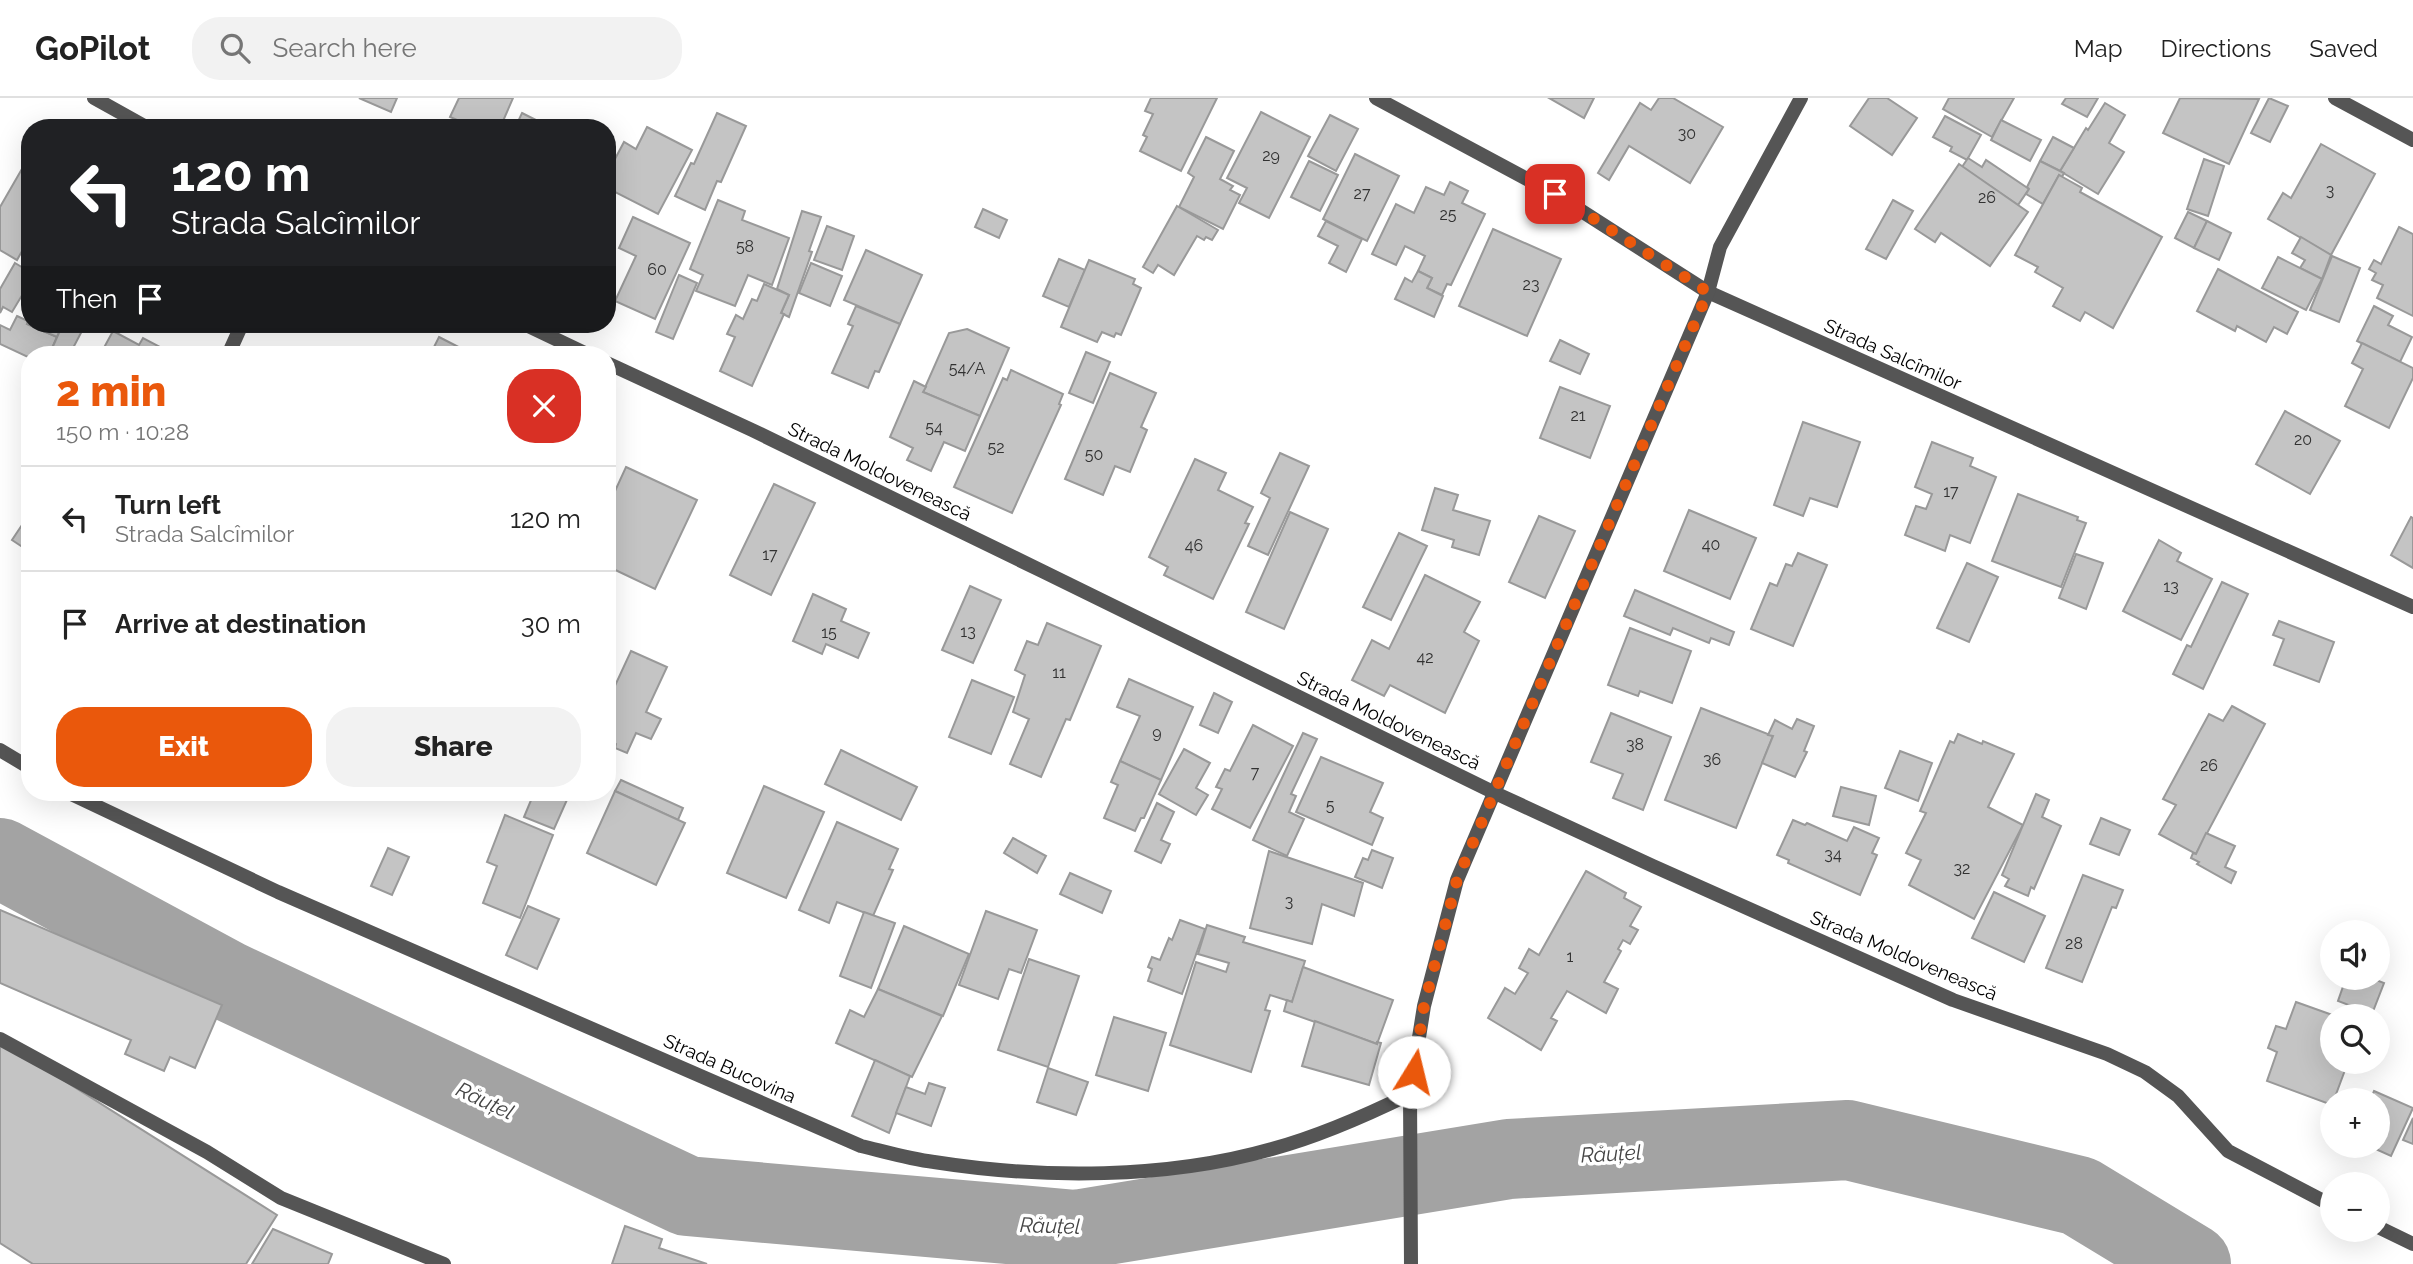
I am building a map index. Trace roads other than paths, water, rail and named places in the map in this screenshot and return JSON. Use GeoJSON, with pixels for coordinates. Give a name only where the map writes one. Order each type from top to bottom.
{"type":"FeatureCollection","features":[{"type":"Feature","properties":{"kind":"street"},"geometry":{"type":"LineString","coordinates":[[94,98],[132,119]]}},
{"type":"Feature","properties":{"kind":"street","name":"Strada Salcîmilor"},"geometry":{"type":"LineString","coordinates":[[1377,98],[1555,194],[1708,292],[2413,607]]}},
{"type":"Feature","properties":{"kind":"street"},"geometry":{"type":"LineString","coordinates":[[1411,1264],[1410,1094],[1424,1006],[1457,880],[1708,292],[1720,247],[1801,98]]}},
{"type":"Feature","properties":{"kind":"street"},"geometry":{"type":"LineString","coordinates":[[2336,98],[2413,140]]}},
{"type":"Feature","properties":{"kind":"street"},"geometry":{"type":"LineString","coordinates":[[543,333],[570,346]]}},
{"type":"Feature","properties":{"kind":"street","name":"Strada Moldovenească"},"geometry":{"type":"LineString","coordinates":[[616,367],[1042,570],[1495,793],[1953,1000],[2106,1054],[2145,1072],[2178,1096],[2228,1152],[2320,1199]]}},
{"type":"Feature","properties":{"kind":"street"},"geometry":{"type":"LineString","coordinates":[[0,750],[21,763]]}},
{"type":"Feature","properties":{"kind":"street","name":"Strada Bucovina"},"geometry":{"type":"LineString","coordinates":[[87,801],[278,892],[862,1146],[932,1162],[1003,1171],[1096,1172],[1186,1168],[1272,1149],[1352,1122],[1410,1094]]}},
{"type":"Feature","properties":{"kind":"street"},"geometry":{"type":"LineString","coordinates":[[0,1039],[207,1152],[281,1198],[444,1264]]}},
{"type":"Feature","properties":{"kind":"street"},"geometry":{"type":"LineString","coordinates":[[2390,1233],[2413,1244]]}},
{"type":"Feature","properties":{"kind":"waterway","name":"Răuțel"},"geometry":{"type":"LineString","coordinates":[[0,858],[226,980],[687,1196],[1076,1230],[1509,1159],[1848,1140],[2079,1196],[2191,1264]]}}]}
